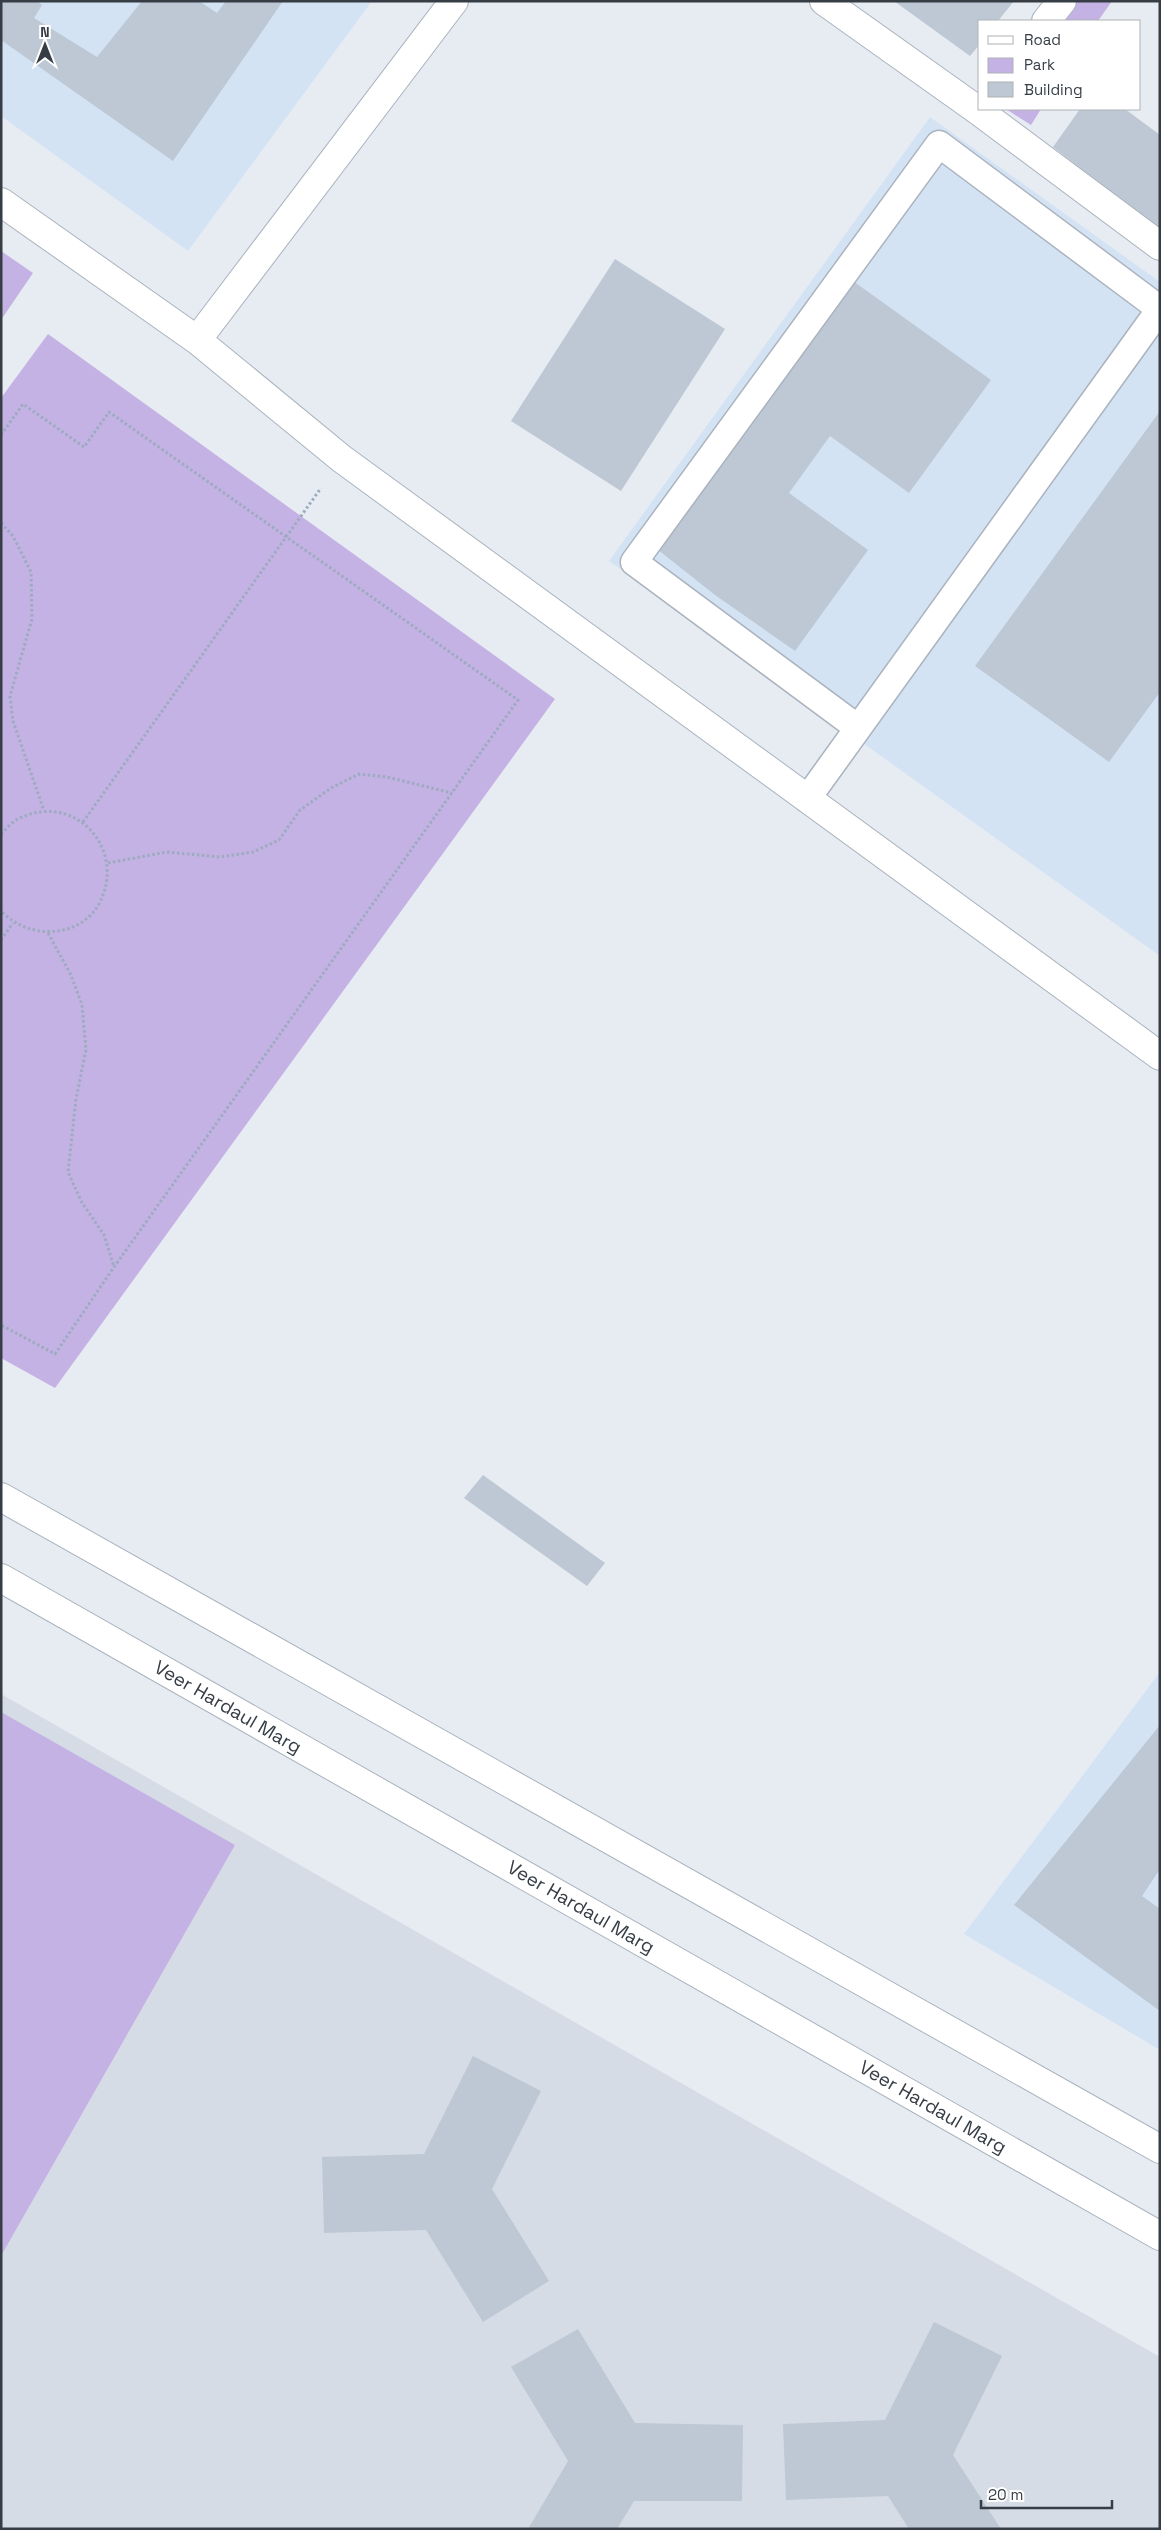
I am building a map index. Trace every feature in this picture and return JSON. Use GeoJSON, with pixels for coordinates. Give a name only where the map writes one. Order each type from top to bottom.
{"type":"FeatureCollection","features":[{"type":"Feature","properties":{"kind":"street"},"geometry":{"type":"LineString","coordinates":[[198,340],[454,1]]}},
{"type":"Feature","properties":{"kind":"street"},"geometry":{"type":"LineString","coordinates":[[824,1],[978,106]]}},
{"type":"Feature","properties":{"kind":"street"},"geometry":{"type":"LineString","coordinates":[[1047,20],[1062,1]]}},
{"type":"Feature","properties":{"kind":"street"},"geometry":{"type":"LineString","coordinates":[[983,110],[1160,246]]}},
{"type":"Feature","properties":{"kind":"street"},"geometry":{"type":"LineString","coordinates":[[1,202],[198,340],[342,459],[1160,1056]]}},
{"type":"Feature","properties":{"kind":"street"},"geometry":{"type":"LineString","coordinates":[[1,1497],[1160,2149]]}},
{"type":"Feature","properties":{"kind":"street","name":"Veer Hardaul Marg"},"geometry":{"type":"LineString","coordinates":[[1,1578],[1160,2236]]}},
{"type":"Feature","properties":{"kind":"lane"},"geometry":{"type":"LineString","coordinates":[[807,799],[1160,309],[939,144],[634,562],[858,728]]}},
{"type":"Feature","properties":{"kind":"path"},"geometry":{"type":"LineString","coordinates":[[1,435],[23,404],[84,447],[109,412],[518,700],[114,1267],[55,1354],[1,1325]]}},
{"type":"Feature","properties":{"kind":"path"},"geometry":{"type":"LineString","coordinates":[[83,822],[342,459]]}},
{"type":"Feature","properties":{"kind":"path"},"geometry":{"type":"LineString","coordinates":[[1,523],[13,536],[31,572],[32,618],[10,696],[14,721],[44,811]]}},
{"type":"Feature","properties":{"kind":"path"},"geometry":{"type":"LineString","coordinates":[[108,862],[167,852],[220,858],[254,852],[278,840],[300,810],[331,788],[359,774],[387,777],[452,793]]}},
{"type":"Feature","properties":{"kind":"path"},"geometry":{"type":"LineString","coordinates":[[1,834],[17,819],[44,811],[64,814],[83,822],[100,840],[108,862],[107,889],[94,911],[74,927],[48,933],[14,923],[1,912]]}},
{"type":"Feature","properties":{"kind":"path"},"geometry":{"type":"LineString","coordinates":[[1,940],[14,923]]}},
{"type":"Feature","properties":{"kind":"path"},"geometry":{"type":"LineString","coordinates":[[48,933],[71,975],[79,997],[86,1050],[76,1099],[68,1172],[81,1201],[104,1236],[114,1267]]}},
{"type":"Feature","properties":{"kind":"shaded area"},"geometry":{"type":"Polygon","coordinates":[[[1,1],[372,1],[188,251],[1,116],[1,1]]]}},
{"type":"Feature","properties":{"kind":"shaded area"},"geometry":{"type":"Polygon","coordinates":[[[930,117],[1160,282],[1160,956],[609,561],[930,117]]]}},
{"type":"Feature","properties":{"kind":"shaded area"},"geometry":{"type":"Polygon","coordinates":[[[1160,1672],[1160,2050],[964,1934],[1160,1672]]]}},
{"type":"Feature","properties":{"kind":"shaded area"},"geometry":{"type":"Polygon","coordinates":[[[1,1694],[1160,2357],[1160,2529],[1,2529],[1,1694]]]}},
{"type":"Feature","properties":{"kind":"green space"},"geometry":{"type":"Polygon","coordinates":[[[1075,1],[1112,1],[1099,20],[1060,20],[1075,1]]]}},
{"type":"Feature","properties":{"kind":"green space"},"geometry":{"type":"Polygon","coordinates":[[[1008,110],[1040,110],[1031,125],[1008,110]]]}},
{"type":"Feature","properties":{"kind":"green space"},"geometry":{"type":"Polygon","coordinates":[[[1,251],[33,273],[1,320],[1,251]]]}},
{"type":"Feature","properties":{"kind":"green space"},"geometry":{"type":"Polygon","coordinates":[[[48,334],[555,699],[55,1388],[1,1358],[1,398],[48,334]]]}},
{"type":"Feature","properties":{"kind":"green space"},"geometry":{"type":"Polygon","coordinates":[[[1,1712],[235,1845],[1,2256],[1,1712]]]}},
{"type":"Feature","properties":{"kind":"building"},"geometry":{"type":"Polygon","coordinates":[[[1,1],[37,1],[42,5],[34,18],[97,57],[142,1],[199,1],[217,13],[226,1],[283,1],[173,161],[1,40],[1,1]]]}},
{"type":"Feature","properties":{"kind":"building"},"geometry":{"type":"Polygon","coordinates":[[[894,1],[1014,1],[999,20],[978,20],[978,46],[970,56],[894,1]]]}},
{"type":"Feature","properties":{"kind":"building"},"geometry":{"type":"Polygon","coordinates":[[[1079,110],[1126,110],[1160,135],[1160,230],[1053,147],[1079,110]]]}},
{"type":"Feature","properties":{"kind":"building"},"geometry":{"type":"Polygon","coordinates":[[[615,259],[725,329],[621,491],[511,421],[615,259]]]}},
{"type":"Feature","properties":{"kind":"building"},"geometry":{"type":"Polygon","coordinates":[[[853,281],[991,380],[909,493],[830,436],[789,493],[868,550],[795,651],[715,595],[657,549],[853,281]]]}},
{"type":"Feature","properties":{"kind":"building"},"geometry":{"type":"Polygon","coordinates":[[[1160,411],[1160,692],[1109,762],[975,666],[1160,411]]]}},
{"type":"Feature","properties":{"kind":"building"},"geometry":{"type":"Polygon","coordinates":[[[483,1475],[605,1563],[587,1586],[464,1498],[483,1475]]]}},
{"type":"Feature","properties":{"kind":"building"},"geometry":{"type":"Polygon","coordinates":[[[1160,1725],[1160,1869],[1142,1896],[1160,1909],[1160,2011],[1014,1905],[1160,1725]]]}},
{"type":"Feature","properties":{"kind":"building"},"geometry":{"type":"Polygon","coordinates":[[[473,2056],[541,2091],[492,2189],[549,2281],[483,2322],[426,2230],[324,2233],[322,2157],[424,2154],[473,2056]]]}},
{"type":"Feature","properties":{"kind":"building"},"geometry":{"type":"Polygon","coordinates":[[[934,2322],[1002,2356],[953,2455],[1001,2529],[909,2529],[888,2496],[786,2500],[783,2424],[885,2420],[934,2322]]]}},
{"type":"Feature","properties":{"kind":"building"},"geometry":{"type":"Polygon","coordinates":[[[578,2329],[635,2423],[743,2425],[742,2501],[634,2501],[617,2529],[528,2529],[568,2461],[511,2367],[578,2329]]]}}]}
